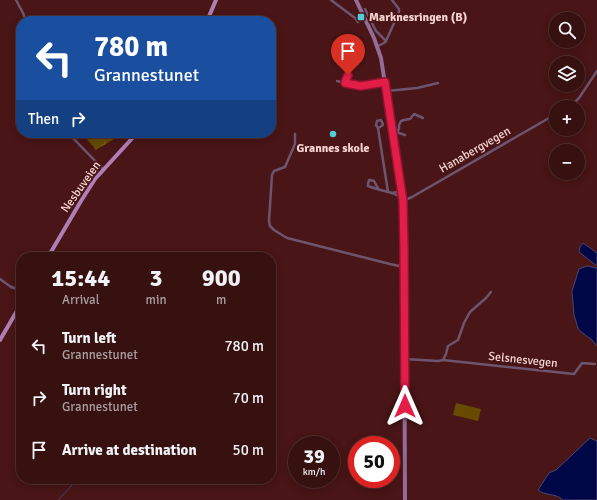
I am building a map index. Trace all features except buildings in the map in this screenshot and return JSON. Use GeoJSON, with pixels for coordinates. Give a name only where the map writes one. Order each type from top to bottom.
{"type":"FeatureCollection","features":[{"type":"Feature","properties":{"kind":"main road"},"geometry":{"type":"LineString","coordinates":[[209,16],[216,0]]}},
{"type":"Feature","properties":{"kind":"main road"},"geometry":{"type":"LineString","coordinates":[[356,0],[378,46],[381,58],[386,91],[395,131],[403,199],[405,500]]}},
{"type":"Feature","properties":{"kind":"main road","name":"Nesbuveien"},"geometry":{"type":"LineString","coordinates":[[51,252],[95,179],[133,138]]}},
{"type":"Feature","properties":{"kind":"main road"},"geometry":{"type":"LineString","coordinates":[[0,340],[16,313]]}},
{"type":"Feature","properties":{"kind":"street"},"geometry":{"type":"LineString","coordinates":[[16,0],[24,16]]}},
{"type":"Feature","properties":{"kind":"street"},"geometry":{"type":"LineString","coordinates":[[331,0],[355,18],[358,22]]}},
{"type":"Feature","properties":{"kind":"street"},"geometry":{"type":"LineString","coordinates":[[378,46],[386,41],[399,10],[392,0]]}},
{"type":"Feature","properties":{"kind":"street"},"geometry":{"type":"LineString","coordinates":[[365,9],[377,33],[386,41]]}},
{"type":"Feature","properties":{"kind":"street"},"geometry":{"type":"LineString","coordinates":[[345,83],[351,67]]}},
{"type":"Feature","properties":{"kind":"street"},"geometry":{"type":"LineString","coordinates":[[578,100],[597,71]]}},
{"type":"Feature","properties":{"kind":"street"},"geometry":{"type":"LineString","coordinates":[[337,81],[361,86],[385,82]]}},
{"type":"Feature","properties":{"kind":"street"},"geometry":{"type":"LineString","coordinates":[[386,91],[417,88],[438,83]]}},
{"type":"Feature","properties":{"kind":"street"},"geometry":{"type":"LineString","coordinates":[[406,135],[395,131],[399,129],[402,120],[410,119],[414,114],[423,118]]}},
{"type":"Feature","properties":{"kind":"street","name":"Hanabergvegen"},"geometry":{"type":"LineString","coordinates":[[403,199],[412,197],[549,118]]}},
{"type":"Feature","properties":{"kind":"street"},"geometry":{"type":"LineString","coordinates":[[378,128],[390,193]]}},
{"type":"Feature","properties":{"kind":"street"},"geometry":{"type":"LineString","coordinates":[[295,134],[295,144],[285,167],[274,171],[272,175],[269,215],[270,226],[283,236],[294,240],[404,267]]}},
{"type":"Feature","properties":{"kind":"street"},"geometry":{"type":"LineString","coordinates":[[73,138],[103,169]]}},
{"type":"Feature","properties":{"kind":"street"},"geometry":{"type":"LineString","coordinates":[[378,190],[374,181],[369,180],[368,186],[378,190],[390,193],[403,199]]}},
{"type":"Feature","properties":{"kind":"street"},"geometry":{"type":"LineString","coordinates":[[390,193],[402,191]]}},
{"type":"Feature","properties":{"kind":"street"},"geometry":{"type":"LineString","coordinates":[[0,279],[16,289]]}},
{"type":"Feature","properties":{"kind":"street"},"geometry":{"type":"LineString","coordinates":[[443,360],[448,346],[457,341],[459,338],[468,315],[491,292]]}},
{"type":"Feature","properties":{"kind":"street","name":"Selsnesvegen"},"geometry":{"type":"LineString","coordinates":[[405,358],[434,361],[443,360],[574,374],[582,363],[595,364]]}},
{"type":"Feature","properties":{"kind":"green space"},"geometry":{"type":"Polygon","coordinates":[[[87,138],[116,138],[96,150],[87,138]]]}},
{"type":"Feature","properties":{"kind":"green space"},"geometry":{"type":"Polygon","coordinates":[[[456,403],[481,409],[478,421],[453,415],[456,403]]]}},
{"type":"Feature","properties":{"kind":"shaded area"},"geometry":{"type":"Polygon","coordinates":[[[583,243],[597,253],[597,266],[579,252],[583,243]]]}},
{"type":"Feature","properties":{"kind":"shaded area"},"geometry":{"type":"Polygon","coordinates":[[[587,266],[597,268],[597,346],[580,331],[574,315],[572,291],[579,269],[587,266]]]}},
{"type":"Feature","properties":{"kind":"shaded area"},"geometry":{"type":"Polygon","coordinates":[[[590,438],[597,441],[597,500],[563,500],[557,496],[538,490],[549,473],[556,470],[590,438]]]}},
{"type":"Feature","properties":{"kind":"waterway"},"geometry":{"type":"LineString","coordinates":[[58,500],[73,484]]}},
{"type":"Feature","properties":{"kind":"place","name":"Marknesringen (B)"},"geometry":{"type":"Point","coordinates":[361,17]}},
{"type":"Feature","properties":{"kind":"place","name":"Grannes skole"},"geometry":{"type":"Point","coordinates":[333,134]}},
{"type":"Feature","properties":{"kind":"route"},"geometry":{"type":"LineString","coordinates":[[348,75],[345,83],[356,86],[385,82],[403,201],[405,406]]}}]}
